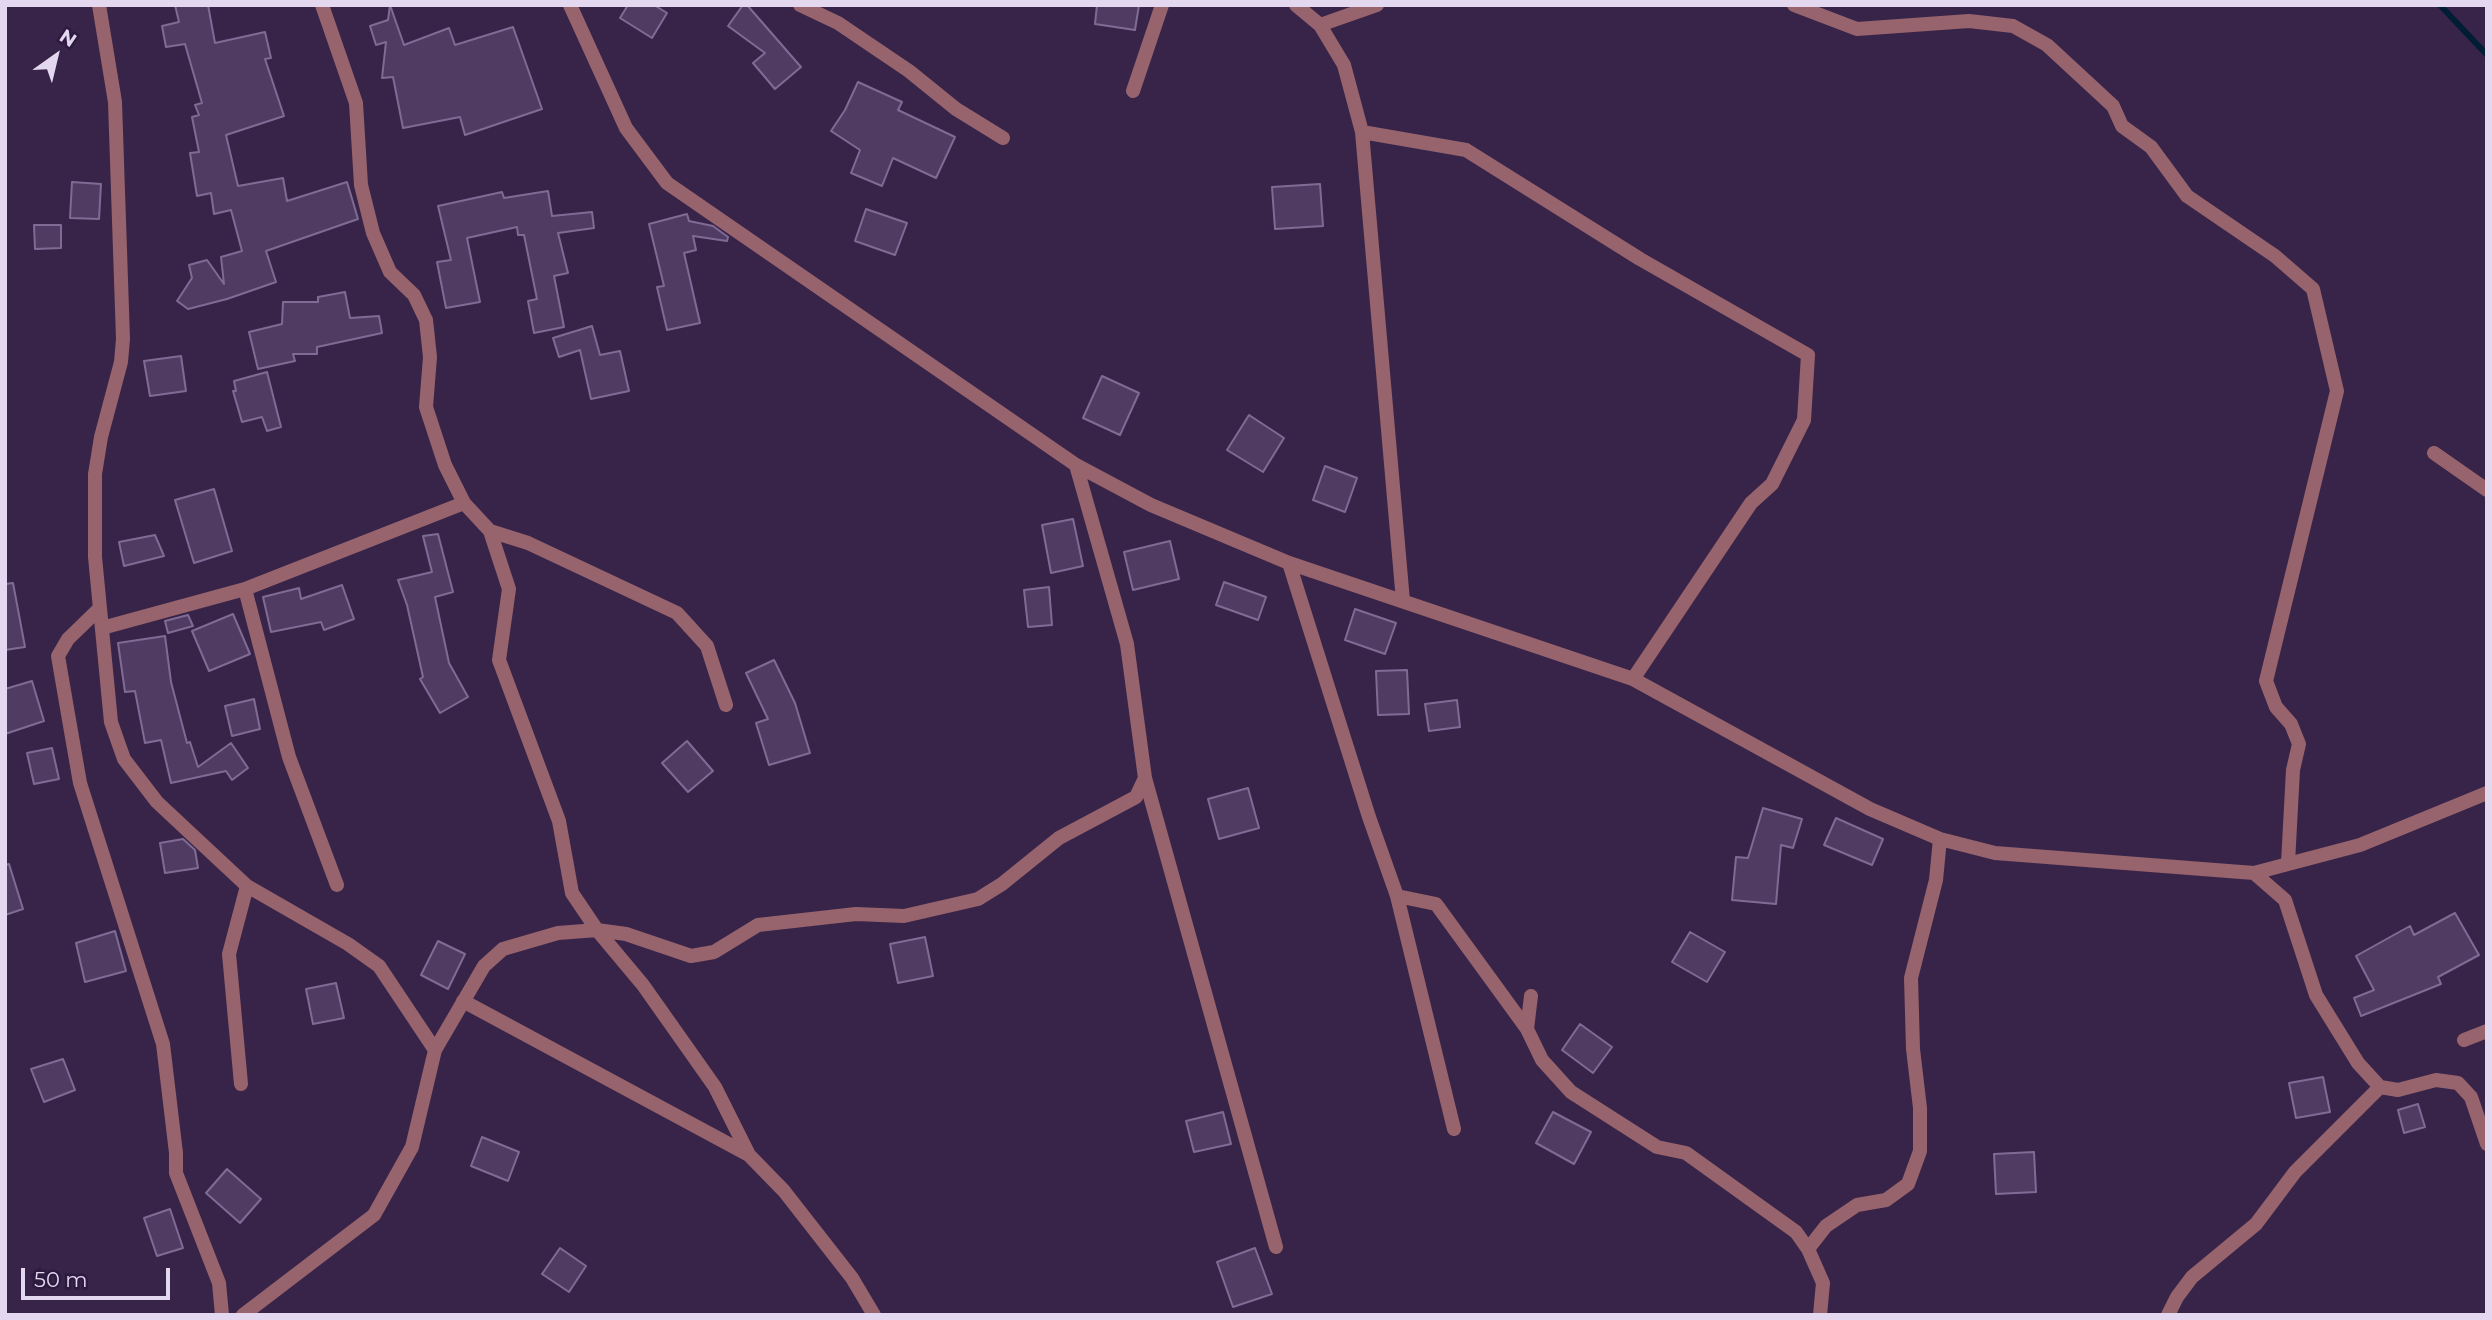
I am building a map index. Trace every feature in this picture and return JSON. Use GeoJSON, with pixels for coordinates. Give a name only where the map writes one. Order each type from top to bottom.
{"type":"FeatureCollection","features":[{"type":"Feature","properties":{"kind":"street"},"geometry":{"type":"LineString","coordinates":[[99,5],[115,102],[123,339],[121,362],[101,437],[95,474],[95,557],[111,722],[124,759],[157,802],[247,886],[348,944],[379,966],[435,1050]]}},
{"type":"Feature","properties":{"kind":"street"},"geometry":{"type":"LineString","coordinates":[[322,5],[356,103],[361,185],[373,233],[390,272],[414,295],[426,320],[430,357],[426,407],[445,465],[464,503],[490,531],[509,589],[499,660],[559,821],[572,893],[597,930],[643,985],[715,1087],[749,1155],[783,1191],[852,1278],[874,1315]]}},
{"type":"Feature","properties":{"kind":"street"},"geometry":{"type":"LineString","coordinates":[[570,5],[625,128],[667,183],[1076,465],[1151,505],[1289,563],[1633,679],[1870,809],[1940,839],[1996,853],[2254,873],[2360,845],[2487,793]]}},
{"type":"Feature","properties":{"kind":"street"},"geometry":{"type":"LineString","coordinates":[[800,5],[838,23],[909,71],[956,109],[1003,138]]}},
{"type":"Feature","properties":{"kind":"street"},"geometry":{"type":"LineString","coordinates":[[1133,91],[1163,5]]}},
{"type":"Feature","properties":{"kind":"street"},"geometry":{"type":"LineString","coordinates":[[1296,5],[1320,25],[1344,65],[1362,132],[1403,601]]}},
{"type":"Feature","properties":{"kind":"street"},"geometry":{"type":"LineString","coordinates":[[1320,25],[1377,5]]}},
{"type":"Feature","properties":{"kind":"street"},"geometry":{"type":"LineString","coordinates":[[1794,5],[1857,29],[1969,21],[2013,26],[2048,45],[2113,106],[2122,126],[2151,147],[2187,195],[2275,256],[2313,289],[2337,391],[2266,681],[2276,707],[2291,724],[2299,744],[2293,770],[2288,863]]}},
{"type":"Feature","properties":{"kind":"street"},"geometry":{"type":"LineString","coordinates":[[1362,132],[1466,150],[1640,259],[1808,355],[1804,420],[1772,484],[1751,503],[1633,679]]}},
{"type":"Feature","properties":{"kind":"street"},"geometry":{"type":"LineString","coordinates":[[2434,453],[2487,490]]}},
{"type":"Feature","properties":{"kind":"street"},"geometry":{"type":"LineString","coordinates":[[1076,465],[1127,645],[1145,778],[1276,1247]]}},
{"type":"Feature","properties":{"kind":"street"},"geometry":{"type":"LineString","coordinates":[[102,628],[245,589],[464,503]]}},
{"type":"Feature","properties":{"kind":"street"},"geometry":{"type":"LineString","coordinates":[[490,531],[528,543],[677,613],[707,646],[726,705]]}},
{"type":"Feature","properties":{"kind":"street"},"geometry":{"type":"LineString","coordinates":[[1289,563],[1397,897],[1454,1129]]}},
{"type":"Feature","properties":{"kind":"street"},"geometry":{"type":"LineString","coordinates":[[245,589],[289,757],[337,885]]}},
{"type":"Feature","properties":{"kind":"street"},"geometry":{"type":"LineString","coordinates":[[100,608],[68,639],[58,656],[68,715],[80,783],[163,1044],[176,1173],[219,1283],[222,1315]]}},
{"type":"Feature","properties":{"kind":"street"},"geometry":{"type":"LineString","coordinates":[[243,1315],[374,1215],[412,1147],[435,1050],[484,965],[503,949],[558,933],[597,930],[625,934],[691,956],[714,952],[758,925],[856,914],[904,916],[978,900],[1059,838],[1136,797],[1145,778]]}},
{"type":"Feature","properties":{"kind":"street"},"geometry":{"type":"LineString","coordinates":[[1808,1249],[1826,1226],[1857,1205],[1886,1200],[1908,1184],[1920,1151],[1920,1108],[1913,1049],[1911,978],[1936,880],[1940,839]]}},
{"type":"Feature","properties":{"kind":"street"},"geometry":{"type":"LineString","coordinates":[[2254,873],[2285,900],[2316,995],[2358,1063],[2380,1087],[2398,1090],[2436,1080],[2458,1083],[2471,1097],[2487,1144]]}},
{"type":"Feature","properties":{"kind":"street"},"geometry":{"type":"LineString","coordinates":[[241,1084],[229,954],[247,886]]}},
{"type":"Feature","properties":{"kind":"street"},"geometry":{"type":"LineString","coordinates":[[1397,897],[1436,904],[1527,1029],[1542,1060],[1571,1092],[1657,1147],[1686,1153],[1796,1232],[1808,1249],[1823,1283],[1819,1315]]}},
{"type":"Feature","properties":{"kind":"street"},"geometry":{"type":"LineString","coordinates":[[1527,1029],[1531,996]]}},
{"type":"Feature","properties":{"kind":"street"},"geometry":{"type":"LineString","coordinates":[[463,1001],[749,1155]]}},
{"type":"Feature","properties":{"kind":"street"},"geometry":{"type":"LineString","coordinates":[[2464,1040],[2487,1031]]}},
{"type":"Feature","properties":{"kind":"street"},"geometry":{"type":"LineString","coordinates":[[2168,1315],[2177,1297],[2192,1278],[2256,1224],[2295,1172],[2380,1087]]}},
{"type":"Feature","properties":{"kind":"building"},"geometry":{"type":"Polygon","coordinates":[[[175,5],[208,5],[215,43],[265,32],[271,58],[265,59],[284,116],[226,135],[238,186],[283,178],[287,201],[347,182],[358,219],[266,251],[276,282],[188,309],[177,301],[192,278],[189,265],[207,260],[224,284],[221,257],[242,251],[231,210],[214,214],[211,193],[197,196],[190,153],[199,152],[192,117],[199,115],[195,105],[202,103],[185,44],[166,47],[162,26],[179,22],[175,5]]]}},
{"type":"Feature","properties":{"kind":"building"},"geometry":{"type":"Polygon","coordinates":[[[390,5],[404,45],[449,28],[455,45],[513,27],[542,109],[465,135],[460,117],[403,128],[393,77],[382,78],[386,42],[376,45],[370,26],[388,20],[390,5]]]}},
{"type":"Feature","properties":{"kind":"building"},"geometry":{"type":"Polygon","coordinates":[[[628,5],[654,5],[667,13],[652,38],[620,18],[628,5]]]}},
{"type":"Feature","properties":{"kind":"building"},"geometry":{"type":"Polygon","coordinates":[[[743,5],[747,5],[801,67],[775,89],[753,63],[765,53],[728,26],[743,5]]]}},
{"type":"Feature","properties":{"kind":"building"},"geometry":{"type":"Polygon","coordinates":[[[1097,5],[1139,5],[1135,30],[1095,24],[1097,5]]]}},
{"type":"Feature","properties":{"kind":"building"},"geometry":{"type":"Polygon","coordinates":[[[858,82],[902,102],[898,110],[955,137],[936,178],[893,158],[882,186],[851,173],[860,150],[831,131],[845,110],[858,82]]]}},
{"type":"Feature","properties":{"kind":"building"},"geometry":{"type":"Polygon","coordinates":[[[72,182],[101,184],[99,219],[70,218],[72,182]]]}},
{"type":"Feature","properties":{"kind":"building"},"geometry":{"type":"Polygon","coordinates":[[[1320,184],[1323,226],[1275,229],[1272,187],[1320,184]]]}},
{"type":"Feature","properties":{"kind":"building"},"geometry":{"type":"Polygon","coordinates":[[[548,191],[552,216],[592,212],[594,228],[558,233],[568,273],[554,276],[564,327],[534,333],[528,301],[537,299],[524,235],[518,235],[517,227],[467,238],[480,302],[446,308],[437,262],[451,260],[438,206],[502,192],[504,198],[548,191]]]}},
{"type":"Feature","properties":{"kind":"building"},"geometry":{"type":"Polygon","coordinates":[[[866,209],[907,223],[895,255],[855,241],[866,209]]]}},
{"type":"Feature","properties":{"kind":"building"},"geometry":{"type":"Polygon","coordinates":[[[687,214],[689,221],[713,226],[728,237],[727,241],[693,236],[696,250],[684,253],[700,323],[667,330],[657,287],[664,286],[649,224],[687,214]]]}},
{"type":"Feature","properties":{"kind":"building"},"geometry":{"type":"Polygon","coordinates":[[[34,225],[61,225],[61,248],[35,249],[34,225]]]}},
{"type":"Feature","properties":{"kind":"building"},"geometry":{"type":"Polygon","coordinates":[[[345,292],[350,318],[379,316],[382,333],[317,347],[317,354],[293,354],[295,361],[258,369],[249,332],[282,324],[283,302],[318,302],[318,297],[345,292]]]}},
{"type":"Feature","properties":{"kind":"building"},"geometry":{"type":"Polygon","coordinates":[[[592,326],[600,355],[620,351],[629,391],[591,399],[580,350],[559,357],[553,338],[592,326]]]}},
{"type":"Feature","properties":{"kind":"building"},"geometry":{"type":"Polygon","coordinates":[[[181,356],[186,391],[150,396],[144,361],[181,356]]]}},
{"type":"Feature","properties":{"kind":"building"},"geometry":{"type":"Polygon","coordinates":[[[267,372],[281,427],[267,431],[262,417],[242,422],[233,391],[236,391],[234,381],[267,372]]]}},
{"type":"Feature","properties":{"kind":"building"},"geometry":{"type":"Polygon","coordinates":[[[1102,376],[1139,393],[1120,435],[1083,418],[1102,376]]]}},
{"type":"Feature","properties":{"kind":"building"},"geometry":{"type":"Polygon","coordinates":[[[1249,415],[1284,438],[1263,472],[1227,450],[1249,415]]]}},
{"type":"Feature","properties":{"kind":"building"},"geometry":{"type":"Polygon","coordinates":[[[1325,466],[1357,478],[1345,512],[1313,500],[1325,466]]]}},
{"type":"Feature","properties":{"kind":"building"},"geometry":{"type":"Polygon","coordinates":[[[214,489],[232,551],[194,563],[175,500],[214,489]]]}},
{"type":"Feature","properties":{"kind":"building"},"geometry":{"type":"Polygon","coordinates":[[[1073,519],[1083,566],[1051,573],[1042,525],[1073,519]]]}},
{"type":"Feature","properties":{"kind":"building"},"geometry":{"type":"Polygon","coordinates":[[[438,534],[453,592],[435,597],[449,663],[468,697],[440,713],[420,679],[423,677],[407,605],[398,580],[432,572],[423,536],[438,534]]]}},
{"type":"Feature","properties":{"kind":"building"},"geometry":{"type":"Polygon","coordinates":[[[155,535],[164,556],[124,566],[119,542],[155,535]]]}},
{"type":"Feature","properties":{"kind":"building"},"geometry":{"type":"Polygon","coordinates":[[[1170,541],[1179,579],[1133,590],[1124,552],[1170,541]]]}},
{"type":"Feature","properties":{"kind":"building"},"geometry":{"type":"Polygon","coordinates":[[[1224,582],[1266,597],[1258,620],[1216,605],[1224,582]]]}},
{"type":"Feature","properties":{"kind":"building"},"geometry":{"type":"Polygon","coordinates":[[[13,583],[25,647],[5,650],[5,584],[13,583]]]}},
{"type":"Feature","properties":{"kind":"building"},"geometry":{"type":"Polygon","coordinates":[[[342,585],[354,619],[324,630],[321,622],[271,632],[263,597],[299,588],[301,599],[342,585]]]}},
{"type":"Feature","properties":{"kind":"building"},"geometry":{"type":"Polygon","coordinates":[[[1049,587],[1052,625],[1028,627],[1024,590],[1049,587]]]}},
{"type":"Feature","properties":{"kind":"building"},"geometry":{"type":"Polygon","coordinates":[[[1355,609],[1396,623],[1385,654],[1345,640],[1355,609]]]}},
{"type":"Feature","properties":{"kind":"building"},"geometry":{"type":"Polygon","coordinates":[[[233,614],[250,654],[209,671],[192,631],[233,614]]]}},
{"type":"Feature","properties":{"kind":"building"},"geometry":{"type":"Polygon","coordinates":[[[188,615],[193,626],[168,633],[165,621],[188,615]]]}},
{"type":"Feature","properties":{"kind":"building"},"geometry":{"type":"Polygon","coordinates":[[[165,636],[171,682],[187,743],[190,742],[198,767],[231,743],[248,768],[232,780],[226,771],[171,783],[161,740],[145,743],[135,691],[125,692],[118,643],[165,636]]]}},
{"type":"Feature","properties":{"kind":"building"},"geometry":{"type":"Polygon","coordinates":[[[774,660],[795,703],[810,753],[769,765],[756,723],[768,719],[746,673],[774,660]]]}},
{"type":"Feature","properties":{"kind":"building"},"geometry":{"type":"Polygon","coordinates":[[[1407,670],[1409,714],[1378,715],[1376,671],[1407,670]]]}},
{"type":"Feature","properties":{"kind":"building"},"geometry":{"type":"Polygon","coordinates":[[[32,681],[44,721],[5,734],[5,689],[32,681]]]}},
{"type":"Feature","properties":{"kind":"building"},"geometry":{"type":"Polygon","coordinates":[[[254,699],[260,729],[232,736],[225,706],[254,699]]]}},
{"type":"Feature","properties":{"kind":"building"},"geometry":{"type":"Polygon","coordinates":[[[1457,700],[1460,727],[1429,731],[1425,704],[1457,700]]]}},
{"type":"Feature","properties":{"kind":"building"},"geometry":{"type":"Polygon","coordinates":[[[687,741],[713,771],[688,792],[662,763],[687,741]]]}},
{"type":"Feature","properties":{"kind":"building"},"geometry":{"type":"Polygon","coordinates":[[[52,748],[59,779],[34,784],[27,753],[52,748]]]}},
{"type":"Feature","properties":{"kind":"building"},"geometry":{"type":"Polygon","coordinates":[[[1248,788],[1259,828],[1219,839],[1208,799],[1248,788]]]}},
{"type":"Feature","properties":{"kind":"building"},"geometry":{"type":"Polygon","coordinates":[[[1763,808],[1802,819],[1793,848],[1781,845],[1776,904],[1732,900],[1736,857],[1748,858],[1763,808]]]}},
{"type":"Feature","properties":{"kind":"building"},"geometry":{"type":"Polygon","coordinates":[[[1836,818],[1883,839],[1872,865],[1824,845],[1836,818]]]}},
{"type":"Feature","properties":{"kind":"building"},"geometry":{"type":"Polygon","coordinates":[[[183,839],[195,850],[198,868],[165,873],[160,843],[183,839]]]}},
{"type":"Feature","properties":{"kind":"building"},"geometry":{"type":"Polygon","coordinates":[[[9,864],[23,909],[5,915],[5,865],[9,864]]]}},
{"type":"Feature","properties":{"kind":"building"},"geometry":{"type":"Polygon","coordinates":[[[2455,913],[2479,955],[2438,977],[2441,984],[2361,1016],[2354,998],[2374,990],[2356,956],[2410,926],[2414,935],[2455,913]]]}},
{"type":"Feature","properties":{"kind":"building"},"geometry":{"type":"Polygon","coordinates":[[[115,931],[126,971],[85,982],[76,943],[115,931]]]}},
{"type":"Feature","properties":{"kind":"building"},"geometry":{"type":"Polygon","coordinates":[[[1690,932],[1725,952],[1707,982],[1672,962],[1690,932]]]}},
{"type":"Feature","properties":{"kind":"building"},"geometry":{"type":"Polygon","coordinates":[[[925,937],[933,976],[898,983],[890,944],[925,937]]]}},
{"type":"Feature","properties":{"kind":"building"},"geometry":{"type":"Polygon","coordinates":[[[438,941],[465,954],[448,989],[421,975],[438,941]]]}},
{"type":"Feature","properties":{"kind":"building"},"geometry":{"type":"Polygon","coordinates":[[[336,983],[344,1018],[313,1024],[306,989],[336,983]]]}},
{"type":"Feature","properties":{"kind":"building"},"geometry":{"type":"Polygon","coordinates":[[[1580,1024],[1612,1047],[1593,1073],[1562,1050],[1580,1024]]]}},
{"type":"Feature","properties":{"kind":"building"},"geometry":{"type":"Polygon","coordinates":[[[63,1059],[75,1090],[44,1102],[31,1069],[63,1059]]]}},
{"type":"Feature","properties":{"kind":"building"},"geometry":{"type":"Polygon","coordinates":[[[2323,1077],[2330,1112],[2296,1118],[2289,1083],[2323,1077]]]}},
{"type":"Feature","properties":{"kind":"building"},"geometry":{"type":"Polygon","coordinates":[[[2418,1104],[2425,1127],[2404,1133],[2398,1110],[2418,1104]]]}},
{"type":"Feature","properties":{"kind":"building"},"geometry":{"type":"Polygon","coordinates":[[[1223,1112],[1231,1144],[1194,1152],[1186,1121],[1223,1112]]]}},
{"type":"Feature","properties":{"kind":"building"},"geometry":{"type":"Polygon","coordinates":[[[1553,1112],[1591,1132],[1574,1164],[1536,1143],[1553,1112]]]}},
{"type":"Feature","properties":{"kind":"building"},"geometry":{"type":"Polygon","coordinates":[[[482,1137],[519,1152],[508,1181],[471,1166],[482,1137]]]}},
{"type":"Feature","properties":{"kind":"building"},"geometry":{"type":"Polygon","coordinates":[[[2034,1152],[2036,1192],[1996,1194],[1994,1154],[2034,1152]]]}},
{"type":"Feature","properties":{"kind":"building"},"geometry":{"type":"Polygon","coordinates":[[[227,1169],[261,1199],[240,1223],[206,1193],[227,1169]]]}},
{"type":"Feature","properties":{"kind":"building"},"geometry":{"type":"Polygon","coordinates":[[[170,1209],[183,1248],[157,1256],[144,1218],[170,1209]]]}},
{"type":"Feature","properties":{"kind":"building"},"geometry":{"type":"Polygon","coordinates":[[[560,1248],[586,1266],[569,1292],[542,1274],[560,1248]]]}},
{"type":"Feature","properties":{"kind":"building"},"geometry":{"type":"Polygon","coordinates":[[[1255,1248],[1272,1294],[1233,1307],[1217,1262],[1255,1248]]]}},
{"type":"Feature","properties":{"kind":"waterway"},"geometry":{"type":"LineString","coordinates":[[2440,5],[2487,55]]}}]}
